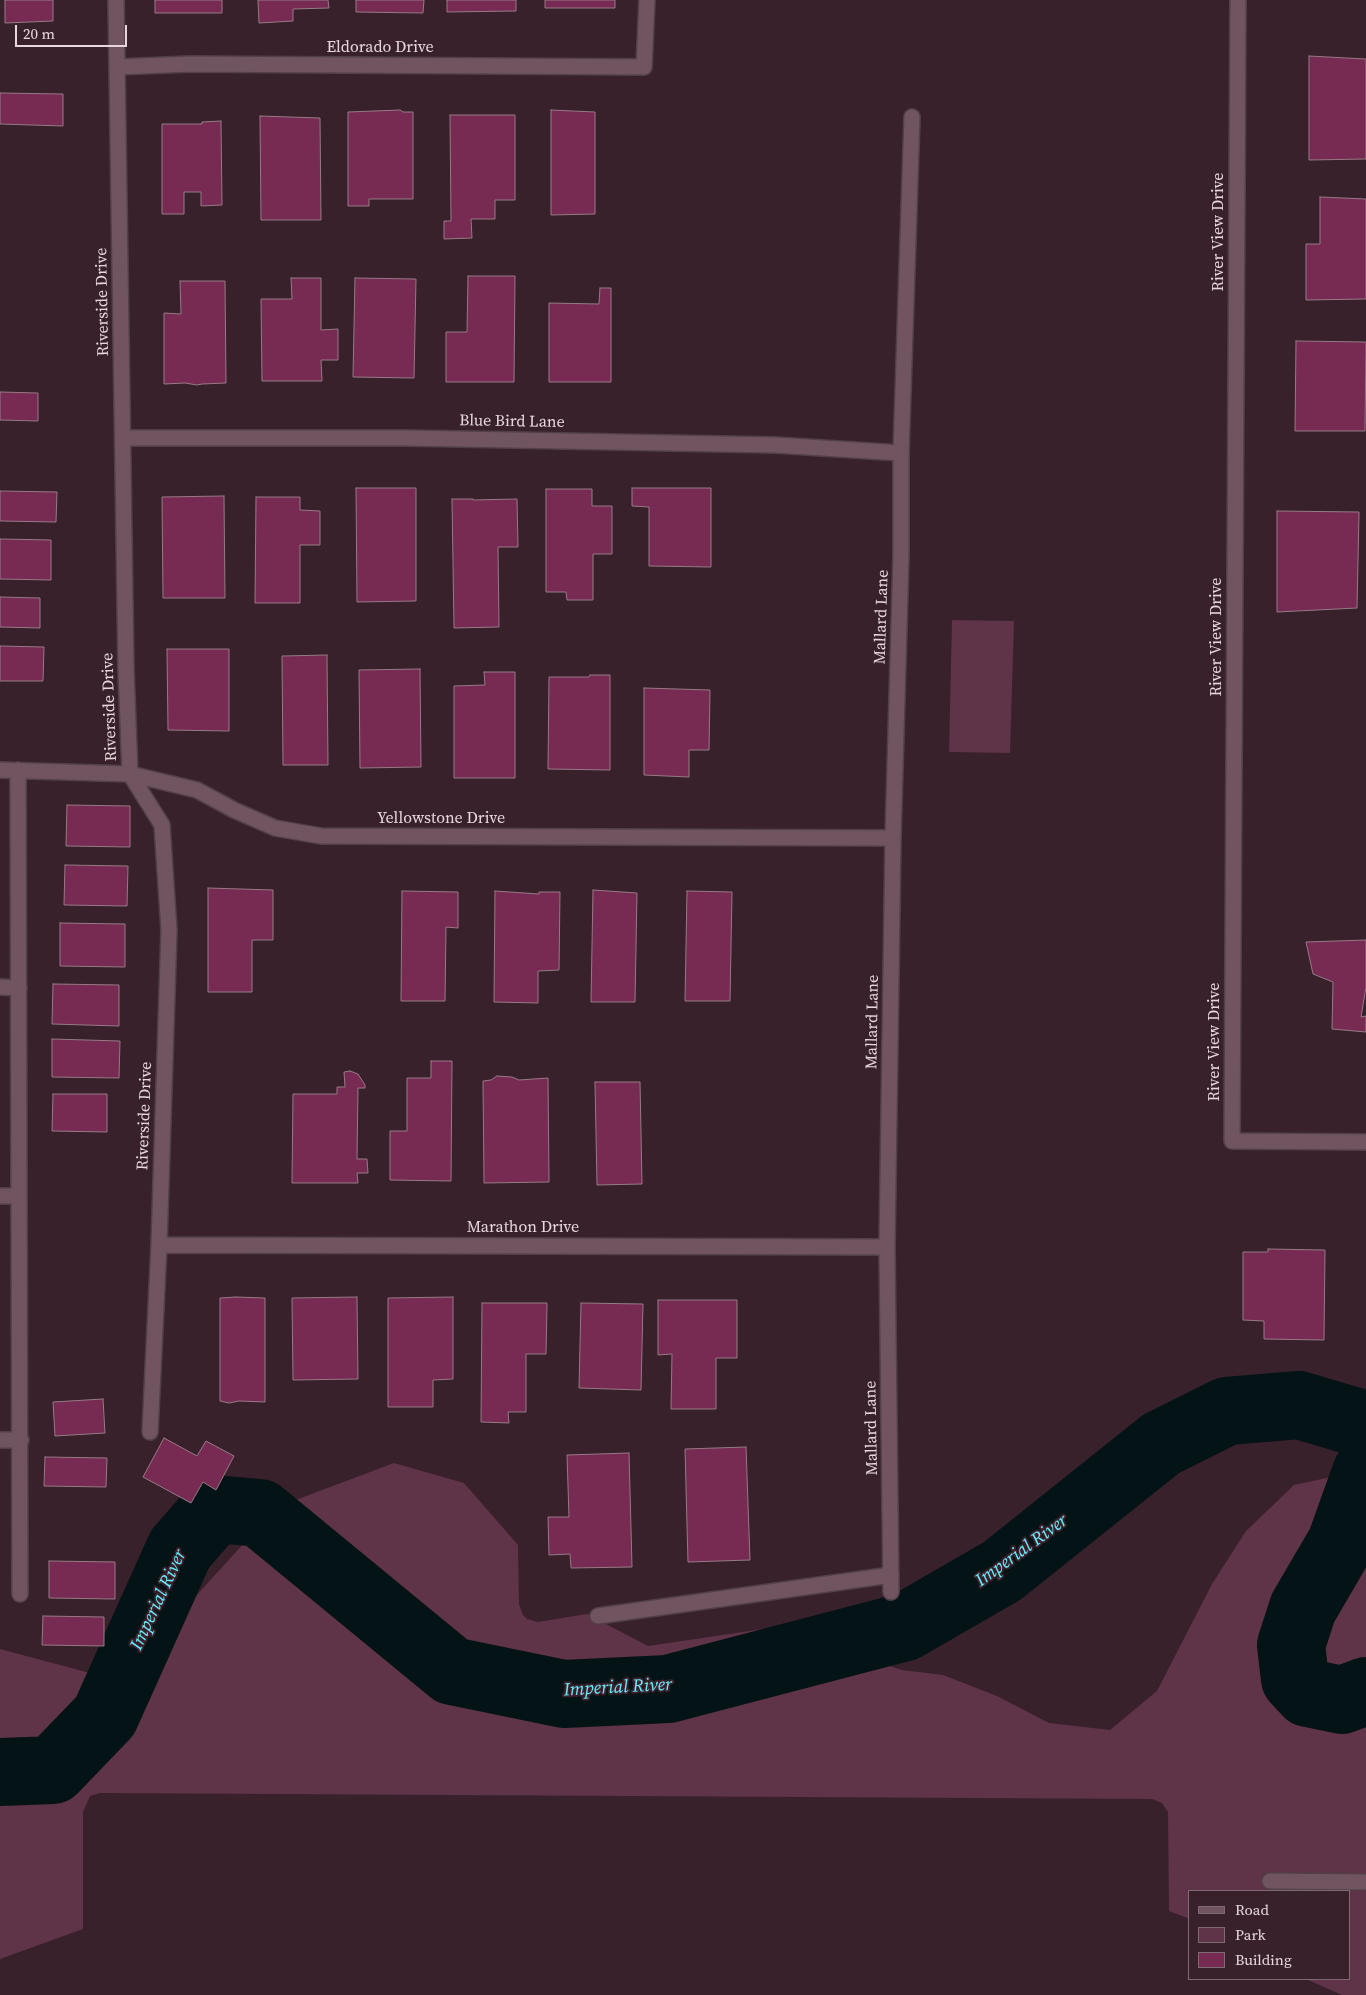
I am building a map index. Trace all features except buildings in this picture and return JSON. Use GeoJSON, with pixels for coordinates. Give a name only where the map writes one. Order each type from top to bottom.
{"type":"FeatureCollection","features":[{"type":"Feature","properties":{"kind":"street","name":"Riverside Drive"},"geometry":{"type":"LineString","coordinates":[[116,0],[126,670],[130,774],[162,825],[168,930],[159,1245],[150,1432]]}},
{"type":"Feature","properties":{"kind":"street","name":"Eldorado Drive"},"geometry":{"type":"LineString","coordinates":[[117,67],[190,64],[644,67],[647,0]]}},
{"type":"Feature","properties":{"kind":"street","name":"River View Drive"},"geometry":{"type":"LineString","coordinates":[[1238,0],[1232,1141],[1366,1142]]}},
{"type":"Feature","properties":{"kind":"street","name":"Mallard Lane"},"geometry":{"type":"LineString","coordinates":[[891,1592],[887,1247],[893,838],[901,556],[901,453],[912,117]]}},
{"type":"Feature","properties":{"kind":"street","name":"Blue Bird Lane"},"geometry":{"type":"LineString","coordinates":[[123,438],[406,438],[765,444],[901,453]]}},
{"type":"Feature","properties":{"kind":"street","name":"Yellowstone Drive"},"geometry":{"type":"LineString","coordinates":[[0,770],[130,774],[197,790],[234,810],[275,828],[321,836],[893,838]]}},
{"type":"Feature","properties":{"kind":"street"},"geometry":{"type":"LineString","coordinates":[[18,770],[20,1594]]}},
{"type":"Feature","properties":{"kind":"street"},"geometry":{"type":"LineString","coordinates":[[0,988],[20,988]]}},
{"type":"Feature","properties":{"kind":"street"},"geometry":{"type":"LineString","coordinates":[[0,1196],[19,1196]]}},
{"type":"Feature","properties":{"kind":"street","name":"Marathon Drive"},"geometry":{"type":"LineString","coordinates":[[159,1245],[887,1247]]}},
{"type":"Feature","properties":{"kind":"street"},"geometry":{"type":"LineString","coordinates":[[0,1440],[21,1440]]}},
{"type":"Feature","properties":{"kind":"street"},"geometry":{"type":"LineString","coordinates":[[598,1616],[891,1576]]}},
{"type":"Feature","properties":{"kind":"street"},"geometry":{"type":"LineString","coordinates":[[1270,1881],[1366,1882]]}},
{"type":"Feature","properties":{"kind":"green space"},"geometry":{"type":"Polygon","coordinates":[[[952,620],[1014,621],[1010,753],[949,752],[952,620]]]}},
{"type":"Feature","properties":{"kind":"green space"},"geometry":{"type":"Polygon","coordinates":[[[394,1463],[464,1483],[518,1545],[519,1604],[523,1615],[527,1619],[538,1622],[587,1614],[648,1646],[770,1628],[902,1670],[943,1675],[997,1696],[1049,1723],[1110,1730],[1157,1691],[1212,1584],[1246,1531],[1294,1485],[1354,1472],[1366,1472],[1366,1995],[1342,1995],[1308,1980],[1351,1980],[1351,1890],[1188,1890],[1188,1918],[1169,1911],[1168,1812],[1162,1803],[1152,1799],[100,1793],[90,1796],[83,1812],[83,1929],[0,1959],[0,1649],[105,1677],[115,1672],[173,1621],[277,1507],[394,1463]]]}},
{"type":"Feature","properties":{"kind":"waterway","name":"Imperial River"},"geometry":{"type":"LineString","coordinates":[[0,1772],[53,1770],[105,1716],[180,1549],[215,1509],[260,1513],[452,1671],[564,1694],[668,1689],[905,1627],[1002,1571],[1161,1444],[1227,1411],[1299,1405],[1366,1425]]}},
{"type":"Feature","properties":{"kind":"waterway","name":"Imperial River"},"geometry":{"type":"LineString","coordinates":[[1366,1473],[1341,1543],[1303,1608],[1291,1645],[1295,1679],[1308,1693],[1342,1700],[1366,1691]]}}]}
